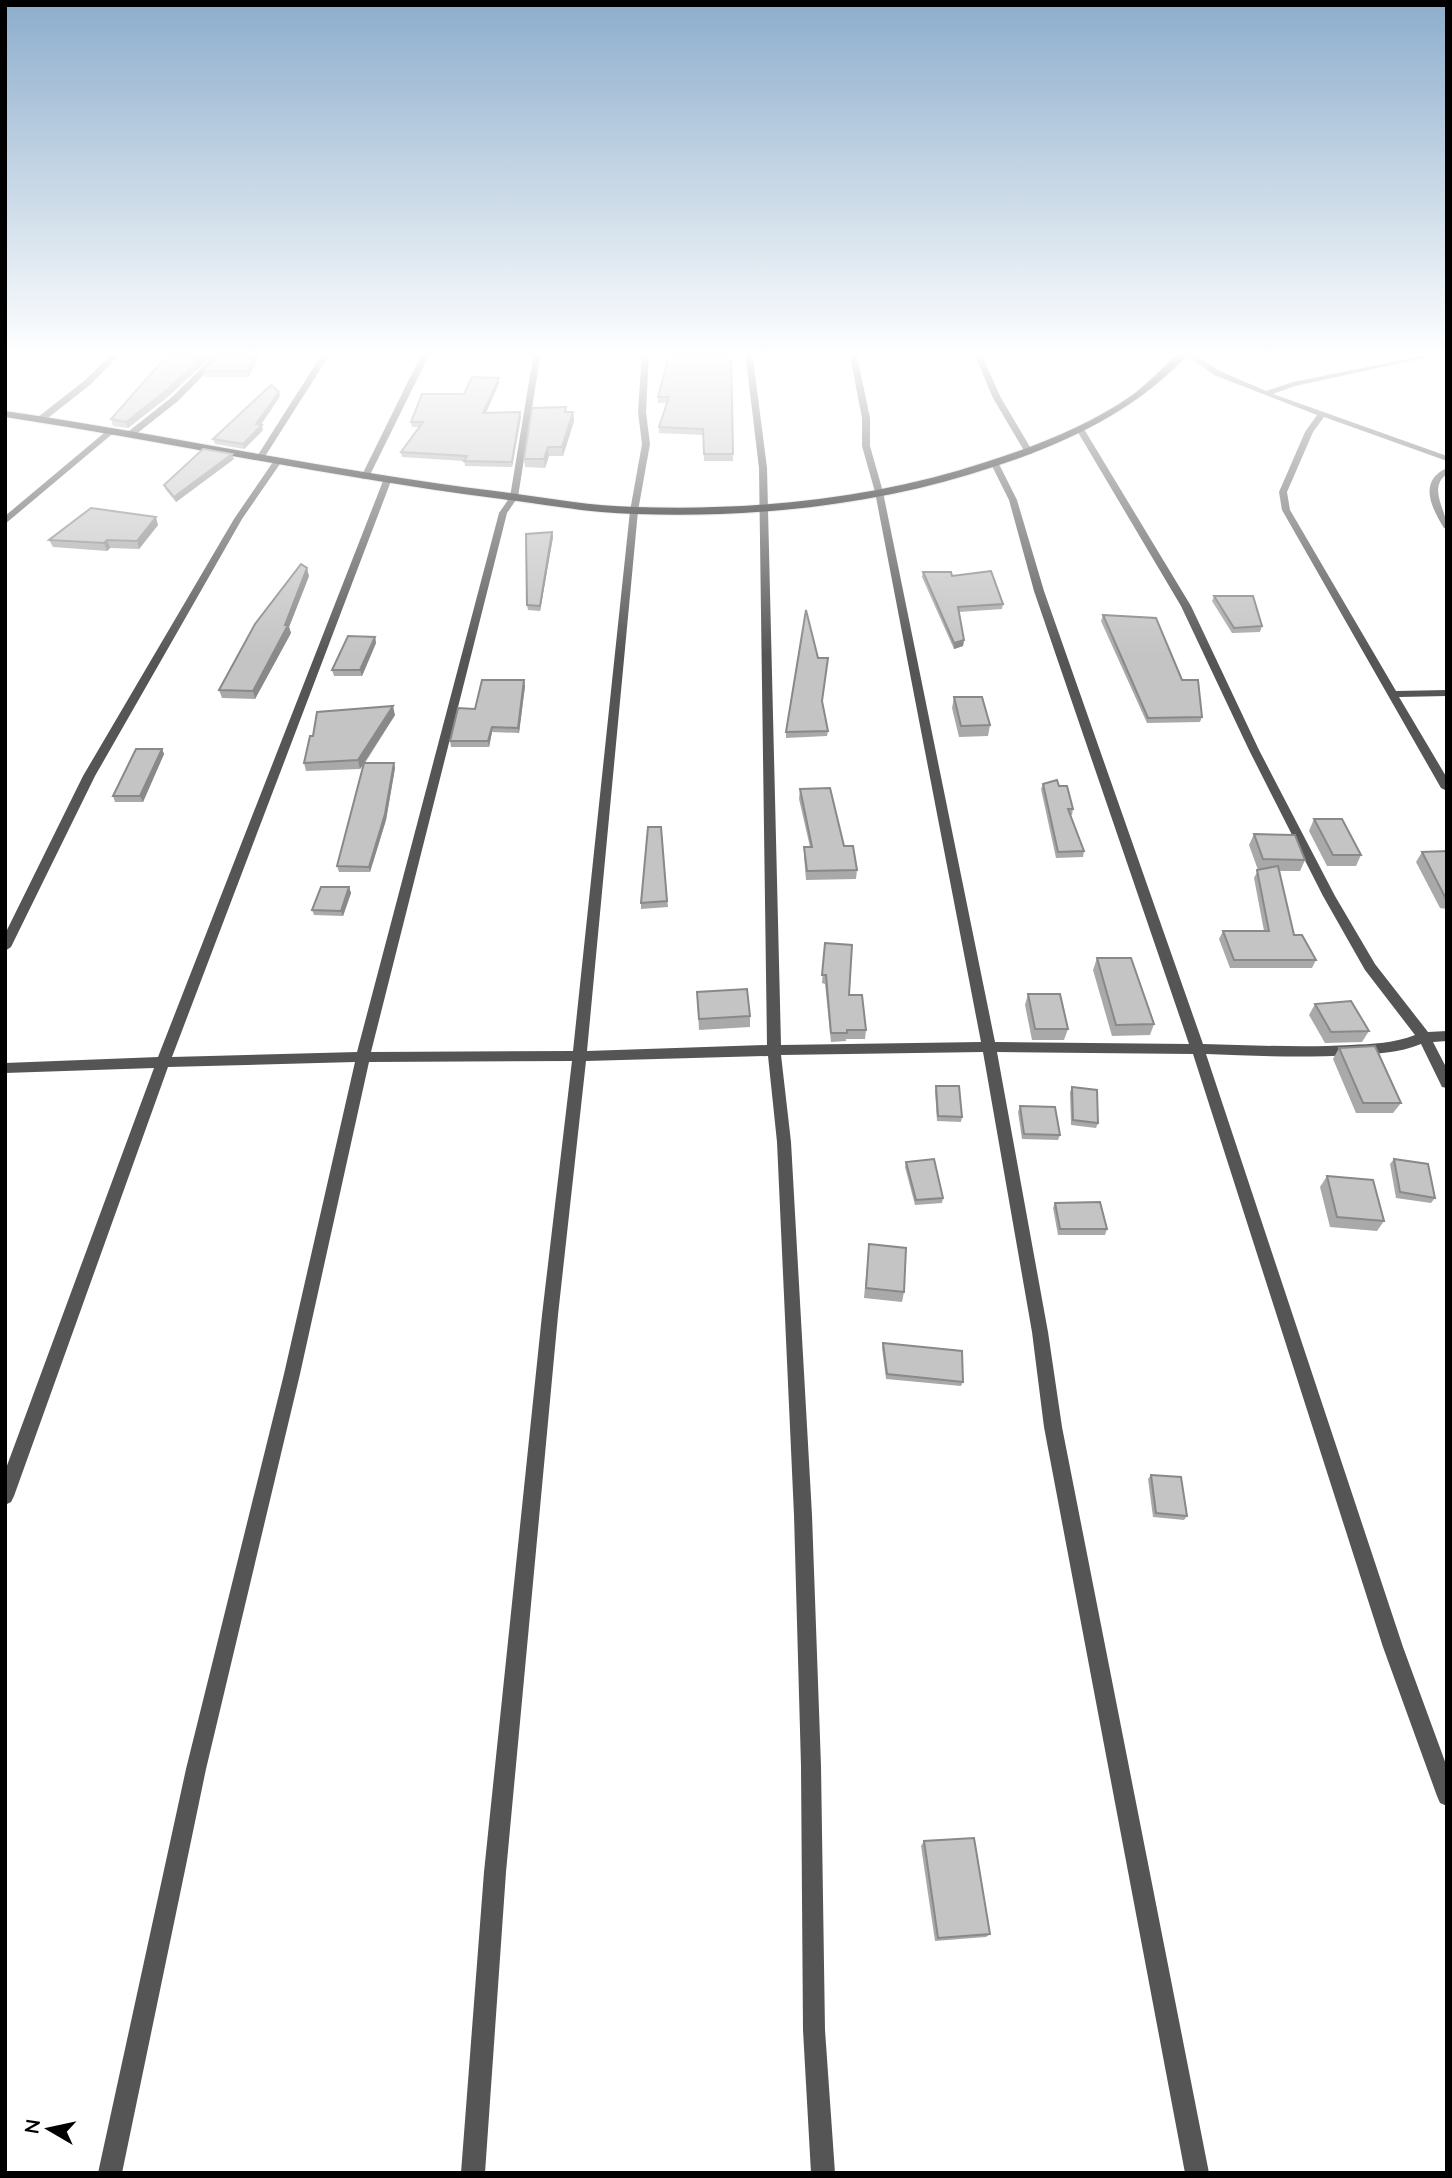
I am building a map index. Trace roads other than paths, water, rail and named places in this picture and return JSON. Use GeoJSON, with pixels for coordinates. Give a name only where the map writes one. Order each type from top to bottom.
{"type":"FeatureCollection","features":[{"type":"Feature","properties":{"kind":"highway"},"geometry":{"type":"LineString","coordinates":[[233,453],[387,481],[634,511],[764,508],[857,498],[950,478],[1027,453]]}},
{"type":"Feature","properties":{"kind":"street"},"geometry":{"type":"LineString","coordinates":[[5,521],[86,453]]}},
{"type":"Feature","properties":{"kind":"street"},"geometry":{"type":"LineString","coordinates":[[260,458],[263,453]]}},
{"type":"Feature","properties":{"kind":"street"},"geometry":{"type":"LineString","coordinates":[[365,477],[377,453]]}},
{"type":"Feature","properties":{"kind":"street"},"geometry":{"type":"LineString","coordinates":[[110,2173],[196,1769],[292,1374],[362,1057],[503,513],[514,497],[521,453]]}},
{"type":"Feature","properties":{"kind":"street"},"geometry":{"type":"LineString","coordinates":[[473,2173],[495,1872],[550,1315],[634,511],[644,453]]}},
{"type":"Feature","properties":{"kind":"street"},"geometry":{"type":"LineString","coordinates":[[760,453],[764,508],[774,1052],[784,1142],[803,1516],[811,1766],[814,2030],[823,2173]]}},
{"type":"Feature","properties":{"kind":"street"},"geometry":{"type":"LineString","coordinates":[[868,453],[879,492],[989,1048],[1040,1332],[1053,1427],[1197,2173]]}},
{"type":"Feature","properties":{"kind":"street"},"geometry":{"type":"LineString","coordinates":[[1094,453],[1186,606],[1248,739],[1329,896],[1370,967],[1424,1037],[1447,1083]]}},
{"type":"Feature","properties":{"kind":"street"},"geometry":{"type":"LineString","coordinates":[[1300,453],[1283,492],[1286,510],[1447,788]]}},
{"type":"Feature","properties":{"kind":"street"},"geometry":{"type":"LineString","coordinates":[[1429,453],[1447,459]]}},
{"type":"Feature","properties":{"kind":"street"},"geometry":{"type":"LineString","coordinates":[[5,947],[89,776],[238,520],[278,461]]}},
{"type":"Feature","properties":{"kind":"street"},"geometry":{"type":"LineString","coordinates":[[995,464],[1013,500],[1038,591],[1198,1050],[1393,1647],[1447,1796]]}},
{"type":"Feature","properties":{"kind":"street"},"geometry":{"type":"LineString","coordinates":[[1447,470],[1441,473],[1432,492],[1433,502],[1447,526]]}},
{"type":"Feature","properties":{"kind":"street"},"geometry":{"type":"LineString","coordinates":[[5,1496],[163,1063],[387,481]]}},
{"type":"Feature","properties":{"kind":"street"},"geometry":{"type":"LineString","coordinates":[[1391,694],[1447,693]]}},
{"type":"Feature","properties":{"kind":"street"},"geometry":{"type":"LineString","coordinates":[[5,1068],[362,1057],[505,1058],[887,1047],[1315,1052],[1373,1049],[1407,1044],[1424,1037],[1447,1036]]}}]}
